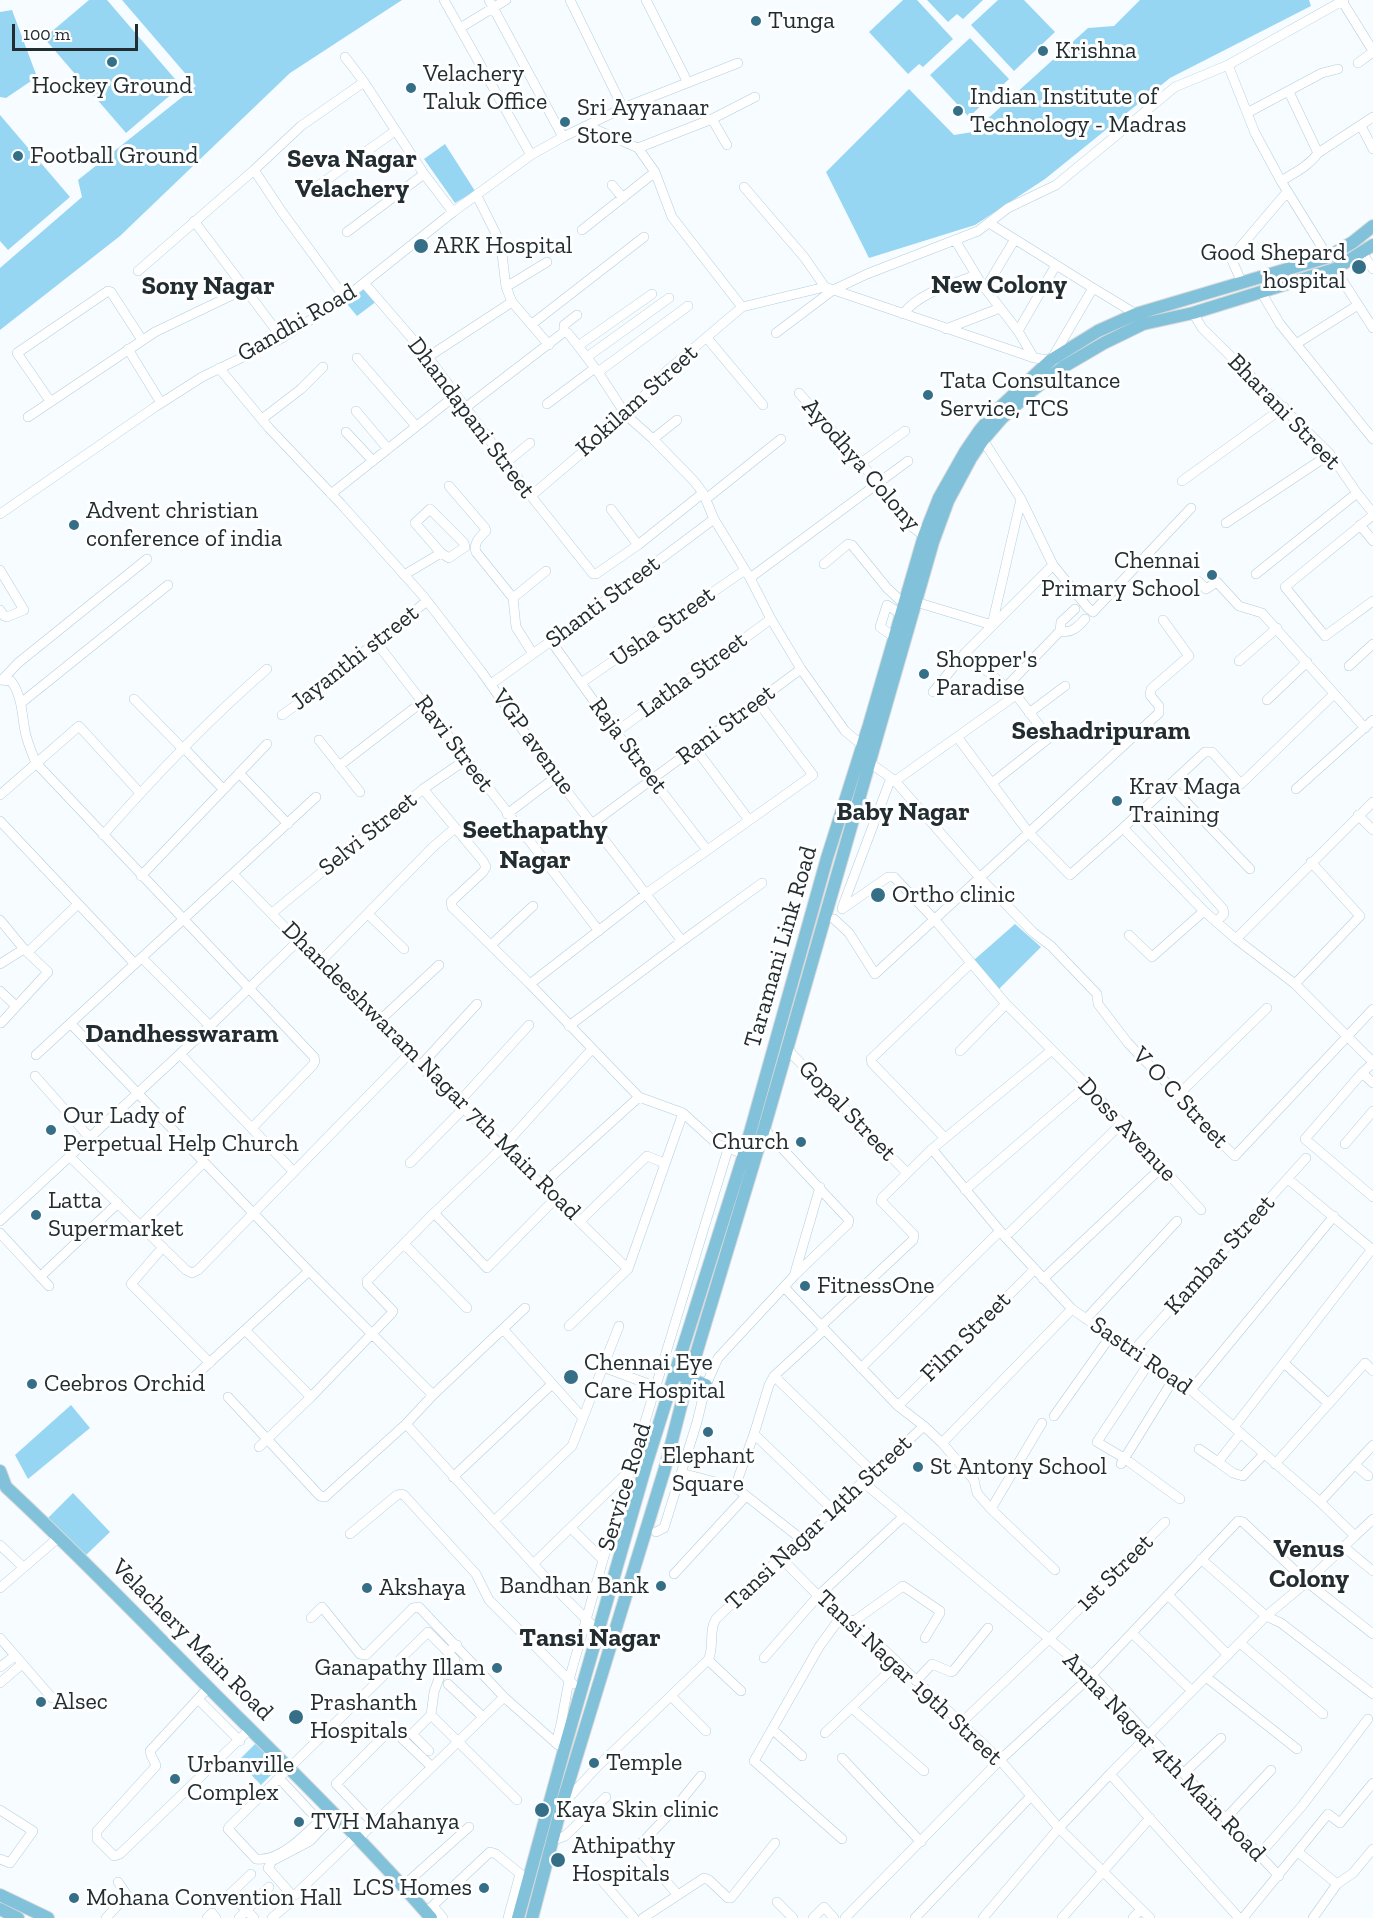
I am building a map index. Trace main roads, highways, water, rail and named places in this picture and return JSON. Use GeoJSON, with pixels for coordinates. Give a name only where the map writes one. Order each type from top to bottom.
{"type":"FeatureCollection","features":[{"type":"Feature","properties":{"kind":"main road","name":"Taramani Link Road"},"geometry":{"type":"LineString","coordinates":[[532,1918],[562,1804],[662,1479],[689,1378],[787,1049],[829,919],[832,894],[869,762],[907,607],[939,498],[980,430],[995,412],[1026,386],[1051,360],[1098,331],[1136,314],[1328,257],[1353,242],[1373,226]]}},
{"type":"Feature","properties":{"kind":"main road","name":"Taramani Link Road"},"geometry":{"type":"LineString","coordinates":[[929,538],[971,458],[983,440],[1002,418],[1029,393],[1062,367],[1143,324],[1193,313],[1335,269],[1373,245]]}},
{"type":"Feature","properties":{"kind":"main road"},"geometry":{"type":"LineString","coordinates":[[1328,257],[1335,269]]}},
{"type":"Feature","properties":{"kind":"main road","name":"Taramani Link Road"},"geometry":{"type":"LineString","coordinates":[[518,1918],[524,1877],[560,1747],[581,1691],[658,1439],[669,1393],[744,1154],[894,637],[907,607]]}},
{"type":"Feature","properties":{"kind":"main road"},"geometry":{"type":"LineString","coordinates":[[819,891],[832,894]]}},
{"type":"Feature","properties":{"kind":"main road"},"geometry":{"type":"LineString","coordinates":[[675,1373],[706,1385]]}},
{"type":"Feature","properties":{"kind":"main road"},"geometry":{"type":"LineString","coordinates":[[526,1918],[658,1439],[667,1422],[679,1413]]}},
{"type":"Feature","properties":{"kind":"main road","name":"Velachery Main Road"},"geometry":{"type":"LineString","coordinates":[[0,1471],[3,1489],[59,1537],[290,1768],[402,1887],[430,1912]]}},
{"type":"Feature","properties":{"kind":"main road"},"geometry":{"type":"LineString","coordinates":[[0,1895],[48,1918]]}},
{"type":"Feature","properties":{"kind":"main road"},"geometry":{"type":"LineString","coordinates":[[0,1909],[18,1918]]}},
{"type":"Feature","properties":{"kind":"place","name":"Tunga"},"geometry":{"type":"Point","coordinates":[756,21]}},
{"type":"Feature","properties":{"kind":"place","name":"Krishna"},"geometry":{"type":"Point","coordinates":[1043,51]}},
{"type":"Feature","properties":{"kind":"place","name":"Hockey Ground"},"geometry":{"type":"Point","coordinates":[112,62]}},
{"type":"Feature","properties":{"kind":"place","name":"Velachery Taluk Office"},"geometry":{"type":"Point","coordinates":[411,88]}},
{"type":"Feature","properties":{"kind":"place","name":"Indian Institute of Technology - Madras"},"geometry":{"type":"Point","coordinates":[958,111]}},
{"type":"Feature","properties":{"kind":"place","name":"Sri Ayyanaar Store"},"geometry":{"type":"Point","coordinates":[565,122]}},
{"type":"Feature","properties":{"kind":"place","name":"Football Ground"},"geometry":{"type":"Point","coordinates":[18,156]}},
{"type":"Feature","properties":{"kind":"place","name":"ARK Hospital"},"geometry":{"type":"Point","coordinates":[421,246]}},
{"type":"Feature","properties":{"kind":"place","name":"Good Shepard hospital"},"geometry":{"type":"Point","coordinates":[1359,267]}},
{"type":"Feature","properties":{"kind":"place","name":"Tata Consultance Service, TCS"},"geometry":{"type":"Point","coordinates":[928,395]}},
{"type":"Feature","properties":{"kind":"place","name":"Advent christian conference of india"},"geometry":{"type":"Point","coordinates":[74,525]}},
{"type":"Feature","properties":{"kind":"place","name":"Chennai Primary School"},"geometry":{"type":"Point","coordinates":[1212,575]}},
{"type":"Feature","properties":{"kind":"place","name":"Shopper's Paradise"},"geometry":{"type":"Point","coordinates":[924,674]}},
{"type":"Feature","properties":{"kind":"place","name":"Krav Maga Training"},"geometry":{"type":"Point","coordinates":[1117,801]}},
{"type":"Feature","properties":{"kind":"place","name":"Ortho clinic"},"geometry":{"type":"Point","coordinates":[878,895]}},
{"type":"Feature","properties":{"kind":"place","name":"Our Lady of Perpetual Help Church"},"geometry":{"type":"Point","coordinates":[51,1130]}},
{"type":"Feature","properties":{"kind":"place","name":"Church"},"geometry":{"type":"Point","coordinates":[801,1142]}},
{"type":"Feature","properties":{"kind":"place","name":"Latta Supermarket"},"geometry":{"type":"Point","coordinates":[36,1215]}},
{"type":"Feature","properties":{"kind":"place","name":"FitnessOne"},"geometry":{"type":"Point","coordinates":[805,1286]}},
{"type":"Feature","properties":{"kind":"place","name":"Chennai Eye Care Hospital"},"geometry":{"type":"Point","coordinates":[571,1377]}},
{"type":"Feature","properties":{"kind":"place","name":"Ceebros Orchid"},"geometry":{"type":"Point","coordinates":[32,1384]}},
{"type":"Feature","properties":{"kind":"place","name":"Elephant Square"},"geometry":{"type":"Point","coordinates":[708,1432]}},
{"type":"Feature","properties":{"kind":"place","name":"St Antony School"},"geometry":{"type":"Point","coordinates":[918,1467]}},
{"type":"Feature","properties":{"kind":"place","name":"Bandhan Bank"},"geometry":{"type":"Point","coordinates":[661,1586]}},
{"type":"Feature","properties":{"kind":"place","name":"Akshaya"},"geometry":{"type":"Point","coordinates":[367,1588]}},
{"type":"Feature","properties":{"kind":"place","name":"Ganapathy Illam"},"geometry":{"type":"Point","coordinates":[497,1668]}},
{"type":"Feature","properties":{"kind":"place","name":"Alsec"},"geometry":{"type":"Point","coordinates":[41,1702]}},
{"type":"Feature","properties":{"kind":"place","name":"Prashanth Hospitals"},"geometry":{"type":"Point","coordinates":[296,1717]}},
{"type":"Feature","properties":{"kind":"place","name":"Temple"},"geometry":{"type":"Point","coordinates":[594,1763]}},
{"type":"Feature","properties":{"kind":"place","name":"Urbanville Complex"},"geometry":{"type":"Point","coordinates":[175,1779]}},
{"type":"Feature","properties":{"kind":"place","name":"Kaya Skin clinic"},"geometry":{"type":"Point","coordinates":[542,1810]}},
{"type":"Feature","properties":{"kind":"place","name":"TVH Mahanya"},"geometry":{"type":"Point","coordinates":[299,1822]}},
{"type":"Feature","properties":{"kind":"place","name":"Athipathy Hospitals"},"geometry":{"type":"Point","coordinates":[558,1860]}},
{"type":"Feature","properties":{"kind":"place","name":"LCS Homes"},"geometry":{"type":"Point","coordinates":[484,1888]}},
{"type":"Feature","properties":{"kind":"place","name":"Mohana Convention Hall"},"geometry":{"type":"Point","coordinates":[74,1898]}},
{"type":"Feature","properties":{"kind":"district","name":"Seva Nagar Velachery"},"geometry":{"type":"Point","coordinates":[352,175]}},
{"type":"Feature","properties":{"kind":"district","name":"New Colony"},"geometry":{"type":"Point","coordinates":[999,286]}},
{"type":"Feature","properties":{"kind":"district","name":"Sony Nagar"},"geometry":{"type":"Point","coordinates":[208,287]}},
{"type":"Feature","properties":{"kind":"district","name":"Seshadripuram"},"geometry":{"type":"Point","coordinates":[1101,732]}},
{"type":"Feature","properties":{"kind":"district","name":"Baby Nagar"},"geometry":{"type":"Point","coordinates":[903,813]}},
{"type":"Feature","properties":{"kind":"district","name":"Seethapathy Nagar"},"geometry":{"type":"Point","coordinates":[535,846]}},
{"type":"Feature","properties":{"kind":"district","name":"Dandhesswaram"},"geometry":{"type":"Point","coordinates":[182,1035]}},
{"type":"Feature","properties":{"kind":"district","name":"Venus Colony"},"geometry":{"type":"Point","coordinates":[1309,1564]}},
{"type":"Feature","properties":{"kind":"district","name":"Tansi Nagar"},"geometry":{"type":"Point","coordinates":[590,1639]}}]}
